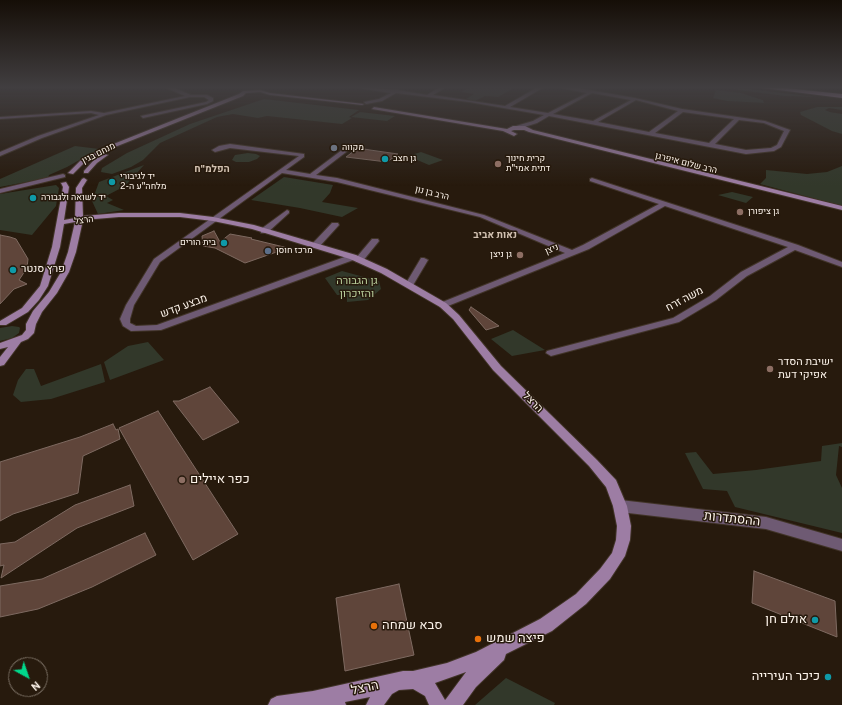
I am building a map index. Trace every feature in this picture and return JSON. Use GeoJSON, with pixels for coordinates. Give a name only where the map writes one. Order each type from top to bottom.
{"type":"FeatureCollection","features":[{"type":"Feature","properties":{"kind":"main road","name":"מנחם בגין"},"geometry":{"type":"LineString","coordinates":[[71,173],[83,161],[113,146],[179,120]]}},
{"type":"Feature","properties":{"kind":"main road","name":"מנחם בגין"},"geometry":{"type":"LineString","coordinates":[[20,340],[31,331],[31,324],[38,311],[53,293],[65,272],[72,252],[79,221],[79,188],[84,180],[92,175],[86,172],[95,162],[119,149],[191,120]]}},
{"type":"Feature","properties":{"kind":"main road"},"geometry":{"type":"LineString","coordinates":[[456,120],[528,131]]}},
{"type":"Feature","properties":{"kind":"main road"},"geometry":{"type":"LineString","coordinates":[[513,129],[516,134],[528,131]]}},
{"type":"Feature","properties":{"kind":"main road","name":"הרב שלום איפרגן"},"geometry":{"type":"LineString","coordinates":[[528,131],[747,183],[842,208]]}},
{"type":"Feature","properties":{"kind":"main road","name":"הרב שלום איפרגן"},"geometry":{"type":"LineString","coordinates":[[528,131],[842,213]]}},
{"type":"Feature","properties":{"kind":"main road"},"geometry":{"type":"LineString","coordinates":[[1,324],[25,310],[44,286],[56,247],[67,181],[71,173],[86,172]]}},
{"type":"Feature","properties":{"kind":"main road"},"geometry":{"type":"LineString","coordinates":[[67,181],[84,180]]}},
{"type":"Feature","properties":{"kind":"main road","name":"הרצל"},"geometry":{"type":"LineString","coordinates":[[60,223],[119,216],[160,214],[177,219],[210,221],[316,245],[356,259],[384,271],[443,305],[472,334],[497,368],[593,463],[611,484],[620,506],[624,526],[623,540],[618,556],[605,574],[570,608],[546,625],[512,643],[447,671],[412,680],[403,680],[313,700],[277,705]]}},
{"type":"Feature","properties":{"kind":"main road"},"geometry":{"type":"LineString","coordinates":[[1,324],[18,321],[27,321],[31,324]]}},
{"type":"Feature","properties":{"kind":"main road"},"geometry":{"type":"LineString","coordinates":[[0,346],[20,340]]}},
{"type":"Feature","properties":{"kind":"main road"},"geometry":{"type":"LineString","coordinates":[[0,363],[20,340]]}},
{"type":"Feature","properties":{"kind":"main road","name":"הרצל"},"geometry":{"type":"LineString","coordinates":[[452,705],[485,665],[512,643]]}},
{"type":"Feature","properties":{"kind":"main road"},"geometry":{"type":"LineString","coordinates":[[412,680],[422,683],[431,690],[438,705]]}},
{"type":"Feature","properties":{"kind":"main road"},"geometry":{"type":"LineString","coordinates":[[375,705],[378,698],[386,688],[394,683]]}},
{"type":"Feature","properties":{"kind":"main road","name":"הרצל"},"geometry":{"type":"LineString","coordinates":[[313,700],[337,705]]}},
{"type":"Feature","properties":{"kind":"street"},"geometry":{"type":"LineString","coordinates":[[0,154],[40,136],[88,120]]}},
{"type":"Feature","properties":{"kind":"street"},"geometry":{"type":"LineString","coordinates":[[513,129],[540,120]]}},
{"type":"Feature","properties":{"kind":"street"},"geometry":{"type":"LineString","coordinates":[[577,120],[746,152],[772,150],[779,146],[788,130],[773,124],[749,120]]}},
{"type":"Feature","properties":{"kind":"street"},"geometry":{"type":"LineString","coordinates":[[594,123],[599,120]]}},
{"type":"Feature","properties":{"kind":"street"},"geometry":{"type":"LineString","coordinates":[[650,134],[669,120]]}},
{"type":"Feature","properties":{"kind":"street"},"geometry":{"type":"LineString","coordinates":[[711,145],[736,120]]}},
{"type":"Feature","properties":{"kind":"street"},"geometry":{"type":"LineString","coordinates":[[528,131],[535,122]]}},
{"type":"Feature","properties":{"kind":"street"},"geometry":{"type":"LineString","coordinates":[[312,175],[352,145]]}},
{"type":"Feature","properties":{"kind":"street"},"geometry":{"type":"LineString","coordinates":[[210,221],[302,156],[230,146],[221,146],[216,150]]}},
{"type":"Feature","properties":{"kind":"street","name":"הרב בן נון"},"geometry":{"type":"LineString","coordinates":[[282,171],[312,175],[397,194],[482,216],[572,253]]}},
{"type":"Feature","properties":{"kind":"street"},"geometry":{"type":"LineString","coordinates":[[592,180],[795,247],[842,265]]}},
{"type":"Feature","properties":{"kind":"street"},"geometry":{"type":"LineString","coordinates":[[0,191],[67,181]]}},
{"type":"Feature","properties":{"kind":"street","name":"ניצן"},"geometry":{"type":"LineString","coordinates":[[443,305],[572,253],[664,204]]}},
{"type":"Feature","properties":{"kind":"street"},"geometry":{"type":"LineString","coordinates":[[264,232],[287,212]]}},
{"type":"Feature","properties":{"kind":"street","name":"מבצע קדש"},"geometry":{"type":"LineString","coordinates":[[210,221],[158,261],[130,304],[125,319],[126,324],[134,329],[158,328],[356,259]]}},
{"type":"Feature","properties":{"kind":"street"},"geometry":{"type":"LineString","coordinates":[[316,245],[335,225]]}},
{"type":"Feature","properties":{"kind":"street"},"geometry":{"type":"LineString","coordinates":[[356,259],[375,241]]}},
{"type":"Feature","properties":{"kind":"street","name":"משה זרח"},"geometry":{"type":"LineString","coordinates":[[551,353],[676,320],[713,298],[744,274],[795,247]]}},
{"type":"Feature","properties":{"kind":"street"},"geometry":{"type":"LineString","coordinates":[[409,285],[424,260]]}},
{"type":"Feature","properties":{"kind":"street","name":"ההסתדרות"},"geometry":{"type":"LineString","coordinates":[[620,506],[766,524],[842,545]]}},
{"type":"Feature","properties":{"kind":"green space"},"geometry":{"type":"Polygon","coordinates":[[[202,120],[211,120],[160,143],[143,160],[131,167],[112,174],[101,172],[102,168],[127,153],[202,120]]]}},
{"type":"Feature","properties":{"kind":"green space"},"geometry":{"type":"Polygon","coordinates":[[[304,120],[349,120],[342,124],[304,120]]]}},
{"type":"Feature","properties":{"kind":"green space"},"geometry":{"type":"Polygon","coordinates":[[[810,120],[842,120],[842,134],[832,131],[810,120]]]}},
{"type":"Feature","properties":{"kind":"green space"},"geometry":{"type":"Polygon","coordinates":[[[75,146],[99,149],[67,167],[49,175],[48,178],[0,187],[0,179],[75,146]]]}},
{"type":"Feature","properties":{"kind":"green space"},"geometry":{"type":"Polygon","coordinates":[[[421,152],[443,160],[429,165],[408,156],[421,152]]]}},
{"type":"Feature","properties":{"kind":"green space"},"geometry":{"type":"Polygon","coordinates":[[[248,153],[260,156],[249,162],[236,162],[232,160],[235,155],[248,153]]]}},
{"type":"Feature","properties":{"kind":"green space"},"geometry":{"type":"Polygon","coordinates":[[[144,165],[125,186],[106,196],[113,200],[107,203],[124,210],[98,214],[92,201],[99,182],[144,165]]]}},
{"type":"Feature","properties":{"kind":"green space"},"geometry":{"type":"Polygon","coordinates":[[[842,166],[842,206],[760,184],[766,178],[766,170],[807,174],[827,172],[842,166]]]}},
{"type":"Feature","properties":{"kind":"green space"},"geometry":{"type":"Polygon","coordinates":[[[284,177],[333,185],[330,193],[322,202],[358,208],[342,217],[251,200],[284,177]]]}},
{"type":"Feature","properties":{"kind":"green space"},"geometry":{"type":"Polygon","coordinates":[[[56,185],[59,188],[56,206],[32,235],[0,230],[0,194],[56,185]]]}},
{"type":"Feature","properties":{"kind":"green space"},"geometry":{"type":"Polygon","coordinates":[[[732,192],[753,197],[746,203],[718,195],[732,192]]]}},
{"type":"Feature","properties":{"kind":"green space","name":"גן הגבורה והזיכרון"},"geometry":{"type":"Polygon","coordinates":[[[342,271],[379,281],[381,289],[368,300],[347,302],[347,295],[337,295],[325,278],[342,271]]]}},
{"type":"Feature","properties":{"kind":"green space"},"geometry":{"type":"Polygon","coordinates":[[[12,326],[20,328],[19,333],[12,338],[0,341],[0,328],[12,326]]]}},
{"type":"Feature","properties":{"kind":"green space"},"geometry":{"type":"Polygon","coordinates":[[[513,330],[545,350],[512,356],[491,339],[513,330]]]}},
{"type":"Feature","properties":{"kind":"green space"},"geometry":{"type":"Polygon","coordinates":[[[148,342],[164,360],[110,380],[104,362],[128,346],[148,342]]]}},
{"type":"Feature","properties":{"kind":"green space"},"geometry":{"type":"Polygon","coordinates":[[[101,364],[105,382],[51,399],[21,402],[13,395],[18,380],[26,369],[34,369],[41,386],[101,364]]]}},
{"type":"Feature","properties":{"kind":"green space"},"geometry":{"type":"Polygon","coordinates":[[[842,443],[842,447],[839,446],[836,475],[842,488],[842,533],[735,507],[727,491],[703,489],[685,453],[696,452],[713,474],[821,461],[822,446],[842,443]]]}},
{"type":"Feature","properties":{"kind":"green space"},"geometry":{"type":"Polygon","coordinates":[[[506,678],[555,703],[554,705],[475,705],[506,678]]]}},
{"type":"Feature","properties":{"kind":"building"},"geometry":{"type":"Polygon","coordinates":[[[358,148],[398,154],[387,162],[346,157],[358,148]]]}},
{"type":"Feature","properties":{"kind":"building"},"geometry":{"type":"Polygon","coordinates":[[[214,231],[220,242],[230,234],[252,238],[251,239],[288,248],[245,263],[215,248],[203,246],[202,236],[214,231]]]}},
{"type":"Feature","properties":{"kind":"building","name":"פרץ סנטר"},"geometry":{"type":"Polygon","coordinates":[[[0,235],[16,239],[28,259],[27,268],[19,280],[27,284],[14,289],[0,304],[0,235]]]}},
{"type":"Feature","properties":{"kind":"building"},"geometry":{"type":"Polygon","coordinates":[[[471,307],[499,326],[486,330],[469,310],[471,307]]]}},
{"type":"Feature","properties":{"kind":"building"},"geometry":{"type":"Polygon","coordinates":[[[210,387],[239,422],[203,440],[173,401],[179,401],[210,387]]]}},
{"type":"Feature","properties":{"kind":"building"},"geometry":{"type":"Polygon","coordinates":[[[158,411],[238,534],[193,560],[119,428],[158,411]]]}},
{"type":"Feature","properties":{"kind":"building"},"geometry":{"type":"Polygon","coordinates":[[[113,424],[116,430],[118,429],[120,439],[83,456],[78,493],[13,514],[0,521],[0,462],[80,437],[113,424]]]}},
{"type":"Feature","properties":{"kind":"building"},"geometry":{"type":"Polygon","coordinates":[[[130,485],[134,506],[77,528],[1,578],[4,565],[0,566],[0,544],[15,542],[75,505],[130,485]]]}},
{"type":"Feature","properties":{"kind":"building"},"geometry":{"type":"Polygon","coordinates":[[[145,533],[156,555],[92,587],[38,609],[0,617],[0,586],[42,579],[145,533]]]}},
{"type":"Feature","properties":{"kind":"building","name":"אולם חן"},"geometry":{"type":"Polygon","coordinates":[[[754,571],[835,601],[837,637],[752,603],[754,571]]]}},
{"type":"Feature","properties":{"kind":"building","name":"סבא שמחה"},"geometry":{"type":"Polygon","coordinates":[[[399,584],[414,655],[345,671],[336,598],[399,584]]]}},
{"type":"Feature","properties":{"kind":"place","name":"מקווה"},"geometry":{"type":"Point","coordinates":[334,148]}},
{"type":"Feature","properties":{"kind":"place","name":"גן חצב"},"geometry":{"type":"Point","coordinates":[385,159]}},
{"type":"Feature","properties":{"kind":"place","name":"קרית חינוך דתית אמי\"ת"},"geometry":{"type":"Point","coordinates":[498,164]}},
{"type":"Feature","properties":{"kind":"place","name":"יד לגיבורי מלחה\"ע ה-2"},"geometry":{"type":"Point","coordinates":[112,182]}},
{"type":"Feature","properties":{"kind":"place","name":"יד לשואה ולגבורה"},"geometry":{"type":"Point","coordinates":[33,198]}},
{"type":"Feature","properties":{"kind":"place","name":"גן ציפורן"},"geometry":{"type":"Point","coordinates":[740,212]}},
{"type":"Feature","properties":{"kind":"place","name":"בית הורים"},"geometry":{"type":"Point","coordinates":[224,243]}},
{"type":"Feature","properties":{"kind":"place","name":"מרכז חוסן"},"geometry":{"type":"Point","coordinates":[268,251]}},
{"type":"Feature","properties":{"kind":"place","name":"גן ניצן"},"geometry":{"type":"Point","coordinates":[520,255]}},
{"type":"Feature","properties":{"kind":"place","name":"פרץ סנטר"},"geometry":{"type":"Point","coordinates":[13,270]}},
{"type":"Feature","properties":{"kind":"place","name":"ישיבת הסדר אפיקי דעת"},"geometry":{"type":"Point","coordinates":[770,369]}},
{"type":"Feature","properties":{"kind":"place","name":"כפר איילים"},"geometry":{"type":"Point","coordinates":[182,480]}},
{"type":"Feature","properties":{"kind":"place","name":"אולם חן"},"geometry":{"type":"Point","coordinates":[815,620]}},
{"type":"Feature","properties":{"kind":"place","name":"סבא שמחה"},"geometry":{"type":"Point","coordinates":[374,626]}},
{"type":"Feature","properties":{"kind":"place","name":"פיצה שמש"},"geometry":{"type":"Point","coordinates":[478,639]}},
{"type":"Feature","properties":{"kind":"place","name":"כיכר העירייה"},"geometry":{"type":"Point","coordinates":[828,677]}},
{"type":"Feature","properties":{"kind":"district","name":"הפלמ\"ח"},"geometry":{"type":"Point","coordinates":[212,170]}},
{"type":"Feature","properties":{"kind":"district","name":"נאות אביב"},"geometry":{"type":"Point","coordinates":[495,236]}}]}
